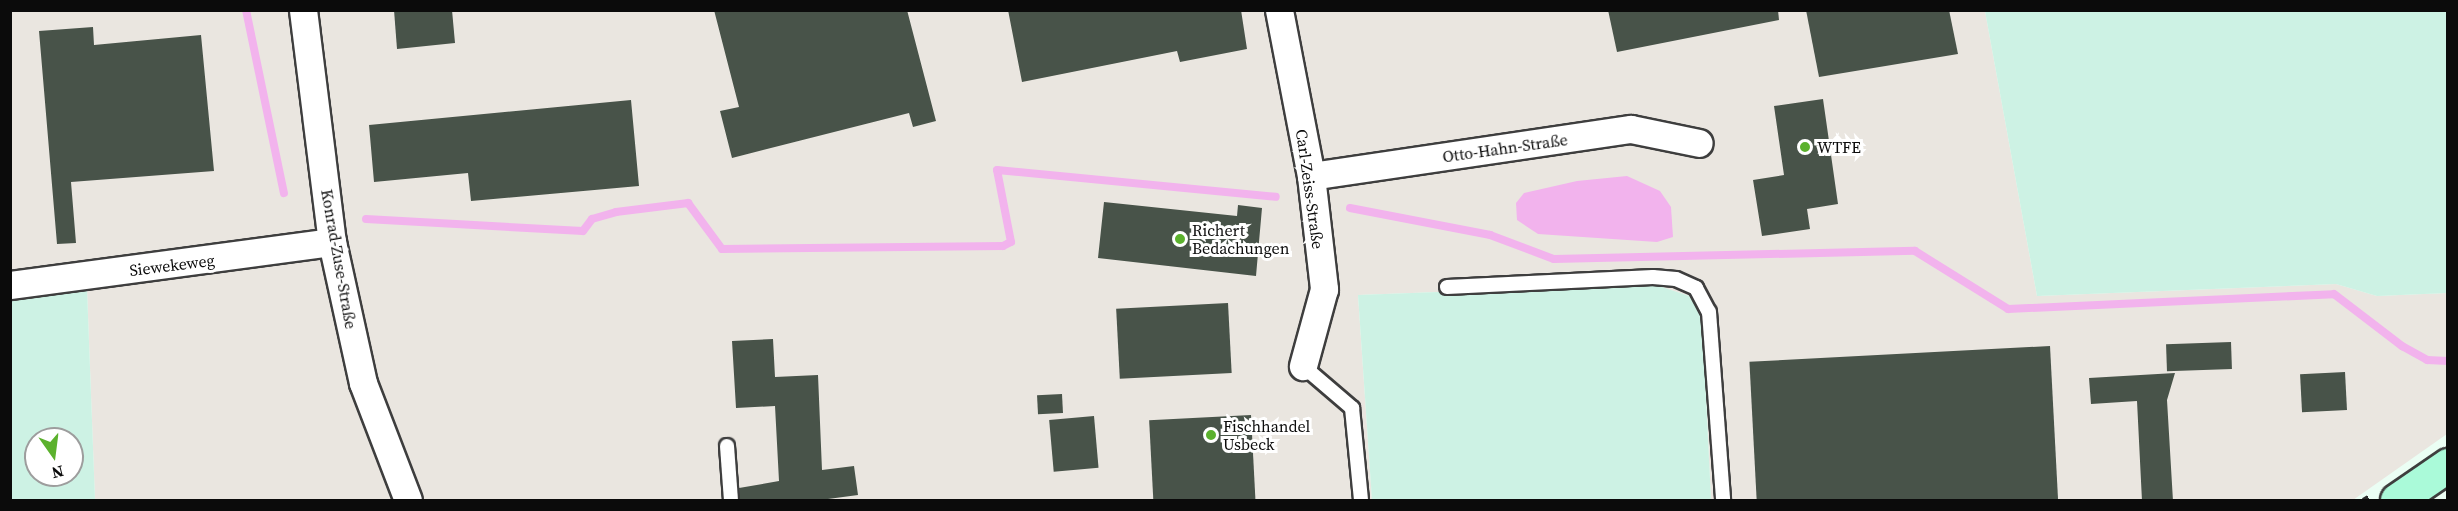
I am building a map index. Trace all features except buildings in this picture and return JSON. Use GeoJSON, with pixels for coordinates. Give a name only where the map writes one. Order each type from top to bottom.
{"type":"FeatureCollection","features":[{"type":"Feature","properties":{"kind":"main road"},"geometry":{"type":"LineString","coordinates":[[2397,501],[2448,465]]}},
{"type":"Feature","properties":{"kind":"street","name":"Konrad-Zuse-Straße"},"geometry":{"type":"LineString","coordinates":[[303,10],[332,242],[363,383],[408,501]]}},
{"type":"Feature","properties":{"kind":"street","name":"Carl-Zeiss-Straße"},"geometry":{"type":"LineString","coordinates":[[1279,10],[1311,176],[1324,289],[1303,366]]}},
{"type":"Feature","properties":{"kind":"street","name":"Otto-Hahn-Straße"},"geometry":{"type":"LineString","coordinates":[[1311,176],[1631,129],[1699,143]]}},
{"type":"Feature","properties":{"kind":"street","name":"Siewekeweg"},"geometry":{"type":"LineString","coordinates":[[10,285],[332,242]]}},
{"type":"Feature","properties":{"kind":"lane"},"geometry":{"type":"LineString","coordinates":[[1447,287],[1653,277],[1676,279],[1696,288],[1709,312],[1723,501]]}},
{"type":"Feature","properties":{"kind":"lane"},"geometry":{"type":"LineString","coordinates":[[1303,366],[1352,408],[1361,501]]}},
{"type":"Feature","properties":{"kind":"lane"},"geometry":{"type":"LineString","coordinates":[[727,446],[731,501]]}},
{"type":"Feature","properties":{"kind":"shaded area"},"geometry":{"type":"Polygon","coordinates":[[[10,11],[1985,11],[2037,296],[2336,284],[2377,296],[2447,293],[2447,434],[2353,500],[1711,500],[1702,316],[1689,296],[1653,284],[1358,295],[1372,500],[95,500],[87,289],[11,298],[10,11]]]}},
{"type":"Feature","properties":{"kind":"shaded area"},"geometry":{"type":"Polygon","coordinates":[[[1627,176],[1660,191],[1671,207],[1673,237],[1657,242],[1538,234],[1517,220],[1516,203],[1524,193],[1577,181],[1627,176]]]}},
{"type":"Feature","properties":{"kind":"green space"},"geometry":{"type":"Polygon","coordinates":[[[1985,11],[2447,11],[2447,293],[2377,296],[2336,284],[2037,296],[1985,11]]]}},
{"type":"Feature","properties":{"kind":"green space"},"geometry":{"type":"Polygon","coordinates":[[[1653,284],[1689,296],[1702,316],[1711,500],[1372,500],[1358,295],[1653,284]]]}},
{"type":"Feature","properties":{"kind":"green space"},"geometry":{"type":"Polygon","coordinates":[[[87,289],[95,500],[11,500],[10,298],[87,289]]]}},
{"type":"Feature","properties":{"kind":"waterway"},"geometry":{"type":"LineString","coordinates":[[246,10],[284,193]]}},
{"type":"Feature","properties":{"kind":"waterway"},"geometry":{"type":"LineString","coordinates":[[366,219],[583,231],[592,219],[616,212],[688,203],[722,249],[1003,246],[1011,242],[997,170],[1276,197]]}},
{"type":"Feature","properties":{"kind":"waterway"},"geometry":{"type":"LineString","coordinates":[[1350,208],[1490,235],[1554,259],[1915,251],[2008,309],[2334,294],[2402,346],[2427,360],[2448,361]]}},
{"type":"Feature","properties":{"kind":"place","name":"WTFE"},"geometry":{"type":"Point","coordinates":[1805,147]}},
{"type":"Feature","properties":{"kind":"place","name":"Richert Bedachungen"},"geometry":{"type":"Point","coordinates":[1180,239]}},
{"type":"Feature","properties":{"kind":"place","name":"Fischhandel Usbeck"},"geometry":{"type":"Point","coordinates":[1211,435]}}]}
